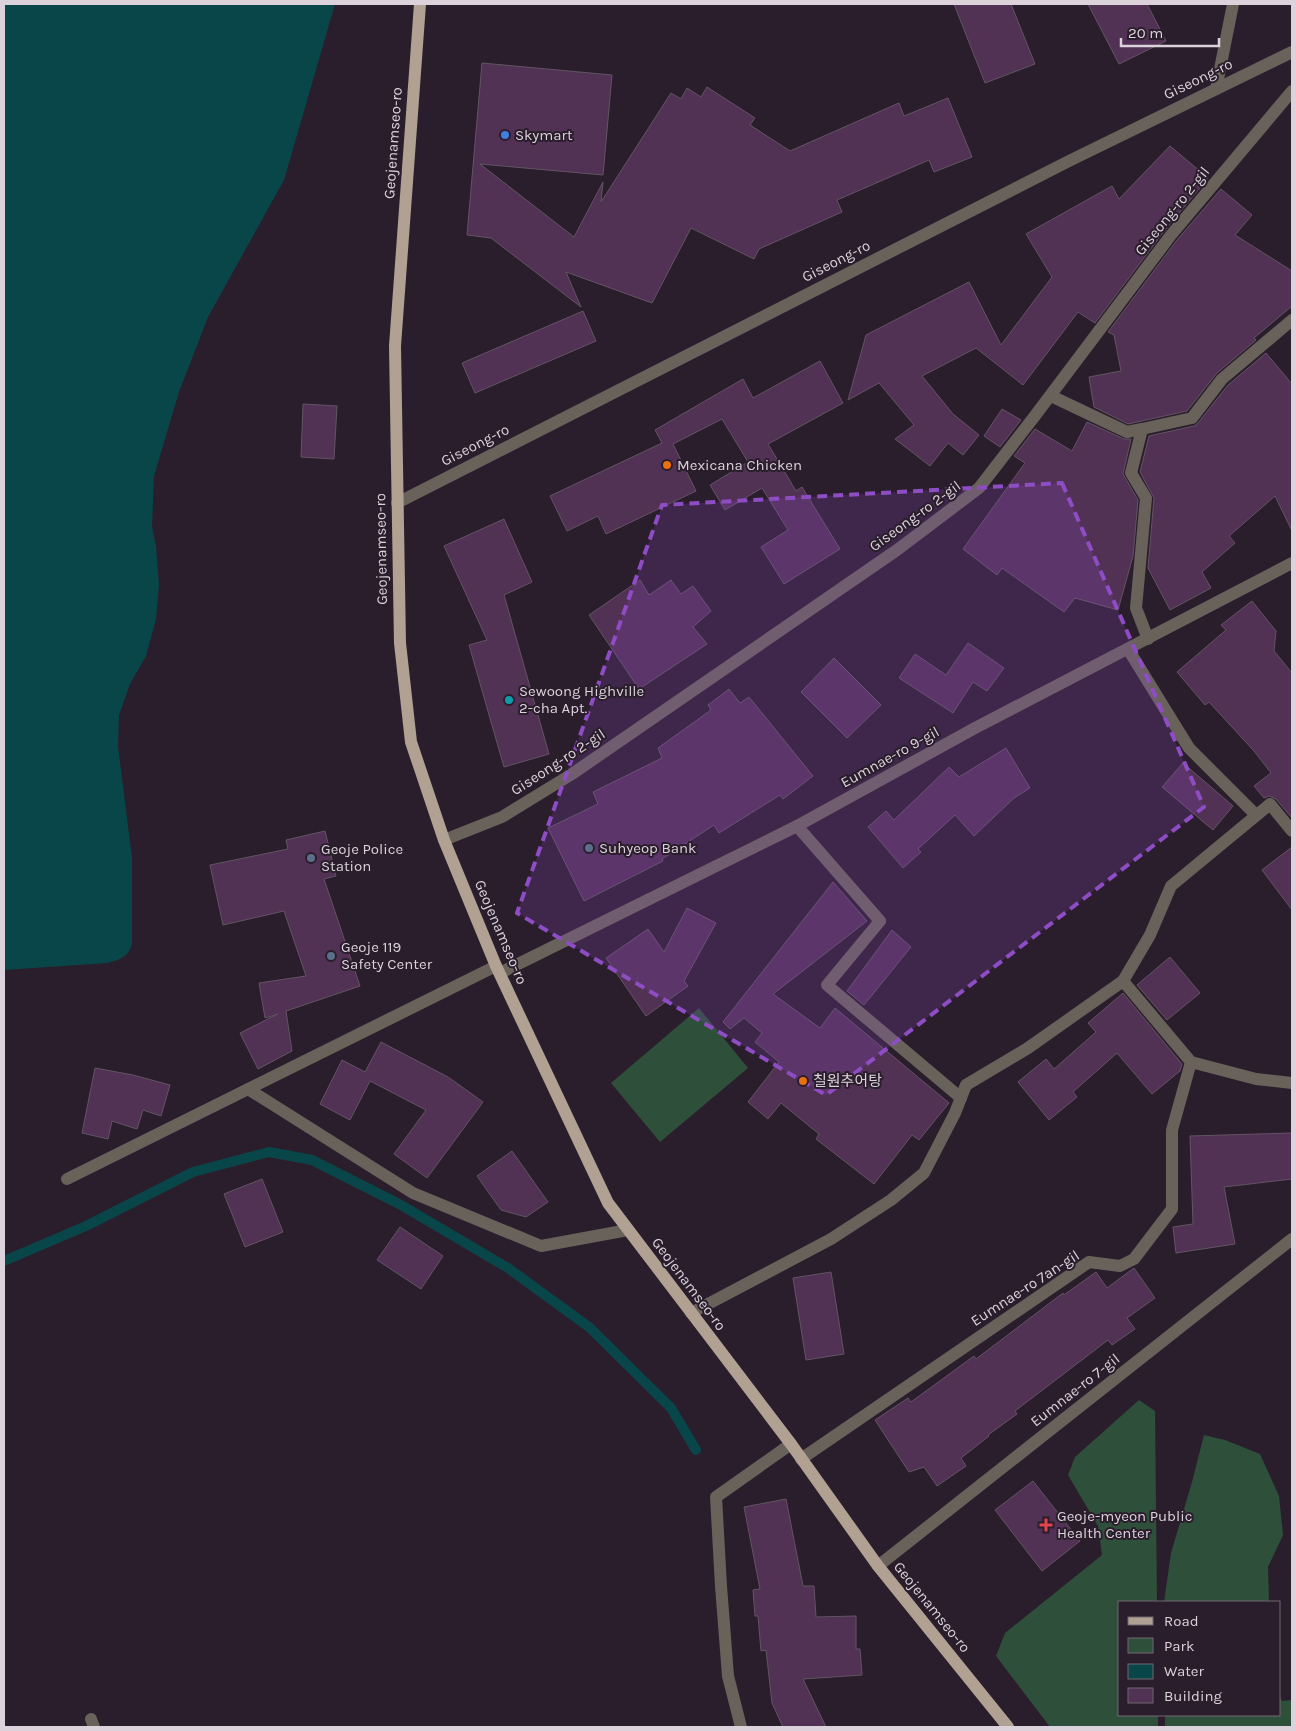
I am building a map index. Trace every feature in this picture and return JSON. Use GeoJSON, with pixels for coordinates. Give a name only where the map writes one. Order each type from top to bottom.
{"type":"FeatureCollection","features":[{"type":"Feature","properties":{"kind":"main road","name":"Geojenamseo-ro"},"geometry":{"type":"LineString","coordinates":[[420,4],[395,346],[400,643],[411,742],[444,840],[498,969],[539,1060],[608,1203],[791,1444],[878,1566],[1008,1727]]}},
{"type":"Feature","properties":{"kind":"street"},"geometry":{"type":"LineString","coordinates":[[1216,89],[1233,4]]}},
{"type":"Feature","properties":{"kind":"street","name":"Giseong-ro"},"geometry":{"type":"LineString","coordinates":[[397,503],[1069,161],[1292,52]]}},
{"type":"Feature","properties":{"kind":"street","name":"Giseong-ro 2-gil"},"geometry":{"type":"LineString","coordinates":[[444,840],[502,817],[572,774],[897,550],[979,488],[1051,396],[1171,235],[1292,91]]}},
{"type":"Feature","properties":{"kind":"street"},"geometry":{"type":"LineString","coordinates":[[1051,396],[1127,432],[1192,418],[1222,379],[1292,320]]}},
{"type":"Feature","properties":{"kind":"street"},"geometry":{"type":"LineString","coordinates":[[1142,429],[1131,473],[1146,498],[1136,608],[1148,639]]}},
{"type":"Feature","properties":{"kind":"street","name":"Eumnae-ro 9-gil"},"geometry":{"type":"LineString","coordinates":[[67,1179],[248,1089],[798,826],[976,728],[1292,563]]}},
{"type":"Feature","properties":{"kind":"street"},"geometry":{"type":"LineString","coordinates":[[1128,649],[1189,748],[1256,815]]}},
{"type":"Feature","properties":{"kind":"street"},"geometry":{"type":"LineString","coordinates":[[692,1314],[831,1239],[891,1200],[924,1173],[966,1084],[1028,1048],[1123,982],[1150,935],[1171,886],[1270,804],[1292,831]]}},
{"type":"Feature","properties":{"kind":"street"},"geometry":{"type":"LineString","coordinates":[[798,826],[880,921],[827,985],[960,1098]]}},
{"type":"Feature","properties":{"kind":"street"},"geometry":{"type":"LineString","coordinates":[[1123,982],[1191,1062],[1256,1079],[1292,1083]]}},
{"type":"Feature","properties":{"kind":"street","name":"Eumnae-ro 7an-gil"},"geometry":{"type":"LineString","coordinates":[[801,1459],[1089,1262],[1120,1266],[1134,1259],[1172,1209],[1172,1130],[1191,1062]]}},
{"type":"Feature","properties":{"kind":"street"},"geometry":{"type":"LineString","coordinates":[[248,1089],[413,1193],[541,1246],[628,1230]]}},
{"type":"Feature","properties":{"kind":"street","name":"Eumnae-ro 7-gil"},"geometry":{"type":"LineString","coordinates":[[878,1566],[1292,1239]]}},
{"type":"Feature","properties":{"kind":"street"},"geometry":{"type":"LineString","coordinates":[[741,1727],[728,1676],[716,1497],[791,1444]]}},
{"type":"Feature","properties":{"kind":"highlighted area"},"geometry":{"type":"Polygon","coordinates":[[[1062,483],[1204,807],[826,1095],[517,913],[662,505],[1062,483]]]}},
{"type":"Feature","properties":{"kind":"green space"},"geometry":{"type":"Polygon","coordinates":[[[699,1008],[748,1068],[660,1142],[611,1083],[699,1008]]]}},
{"type":"Feature","properties":{"kind":"green space"},"geometry":{"type":"Polygon","coordinates":[[[1139,1400],[1155,1411],[1157,1601],[1118,1601],[1118,1716],[1158,1716],[1158,1727],[1050,1727],[996,1656],[1005,1633],[1102,1555],[1098,1526],[1068,1475],[1075,1457],[1139,1400]]]}},
{"type":"Feature","properties":{"kind":"green space"},"geometry":{"type":"Polygon","coordinates":[[[1204,1435],[1225,1440],[1260,1454],[1279,1496],[1283,1535],[1268,1567],[1269,1601],[1164,1601],[1171,1553],[1204,1435]]]}},
{"type":"Feature","properties":{"kind":"green space"},"geometry":{"type":"Polygon","coordinates":[[[1281,1699],[1282,1701],[1292,1700],[1292,1727],[1165,1727],[1165,1716],[1281,1716],[1281,1699]]]}},
{"type":"Feature","properties":{"kind":"water"},"geometry":{"type":"Polygon","coordinates":[[[4,4],[335,4],[284,180],[208,317],[179,392],[154,476],[152,527],[156,546],[159,585],[156,619],[146,656],[130,684],[119,715],[118,746],[132,858],[132,944],[123,957],[108,963],[4,970],[4,4]]]}},
{"type":"Feature","properties":{"kind":"building"},"geometry":{"type":"Polygon","coordinates":[[[954,4],[1011,4],[1035,64],[985,83],[954,4]]]}},
{"type":"Feature","properties":{"kind":"building"},"geometry":{"type":"Polygon","coordinates":[[[1088,4],[1147,4],[1166,41],[1119,64],[1088,4]]]}},
{"type":"Feature","properties":{"kind":"building"},"geometry":{"type":"Polygon","coordinates":[[[482,63],[612,75],[603,175],[480,164],[574,237],[603,182],[601,202],[671,93],[681,99],[687,88],[701,97],[707,87],[755,118],[750,125],[790,151],[899,103],[904,116],[948,98],[972,157],[934,172],[929,160],[837,200],[842,212],[759,249],[754,259],[691,228],[652,303],[566,272],[581,307],[491,238],[467,235],[482,63]]]}},
{"type":"Feature","properties":{"kind":"building"},"geometry":{"type":"Polygon","coordinates":[[[1170,146],[1208,178],[1165,230],[1095,323],[1078,312],[1023,385],[976,348],[922,376],[953,414],[979,435],[963,455],[948,443],[930,466],[895,439],[914,425],[879,383],[848,400],[866,335],[969,282],[1001,345],[1052,277],[1026,234],[1112,186],[1119,199],[1170,146]]]}},
{"type":"Feature","properties":{"kind":"building"},"geometry":{"type":"Polygon","coordinates":[[[1221,189],[1252,215],[1235,235],[1292,271],[1292,306],[1217,373],[1187,411],[1128,424],[1094,407],[1089,377],[1121,371],[1114,335],[1108,332],[1177,240],[1221,189]]]}},
{"type":"Feature","properties":{"kind":"building"},"geometry":{"type":"Polygon","coordinates":[[[583,311],[596,341],[475,393],[462,363],[583,311]]]}},
{"type":"Feature","properties":{"kind":"building"},"geometry":{"type":"Polygon","coordinates":[[[1266,353],[1292,384],[1292,531],[1275,496],[1229,536],[1235,543],[1202,572],[1211,588],[1170,610],[1148,568],[1154,498],[1140,472],[1149,436],[1194,426],[1228,385],[1266,353]]]}},
{"type":"Feature","properties":{"kind":"building"},"geometry":{"type":"Polygon","coordinates":[[[820,361],[843,403],[768,444],[796,491],[802,487],[840,549],[784,584],[761,547],[788,530],[762,488],[725,510],[710,485],[748,462],[722,419],[673,444],[696,491],[606,534],[598,516],[567,531],[550,496],[662,443],[655,430],[743,379],[753,398],[820,361]]]}},
{"type":"Feature","properties":{"kind":"building"},"geometry":{"type":"Polygon","coordinates":[[[303,404],[337,406],[334,459],[301,457],[303,404]]]}},
{"type":"Feature","properties":{"kind":"building"},"geometry":{"type":"Polygon","coordinates":[[[1002,409],[1021,420],[1000,447],[984,436],[1002,409]]]}},
{"type":"Feature","properties":{"kind":"building"},"geometry":{"type":"Polygon","coordinates":[[[1087,422],[1124,439],[1131,439],[1123,474],[1138,500],[1133,556],[1118,610],[1075,598],[1064,612],[1002,568],[997,575],[963,549],[1025,463],[1014,456],[1035,429],[1072,451],[1087,422]]]}},
{"type":"Feature","properties":{"kind":"building"},"geometry":{"type":"Polygon","coordinates":[[[504,519],[532,582],[504,595],[549,754],[504,767],[469,645],[487,640],[444,546],[504,519]]]}},
{"type":"Feature","properties":{"kind":"building"},"geometry":{"type":"Polygon","coordinates":[[[640,580],[649,595],[671,580],[681,594],[693,586],[711,611],[693,627],[707,644],[639,689],[589,615],[640,580]]]}},
{"type":"Feature","properties":{"kind":"building"},"geometry":{"type":"Polygon","coordinates":[[[1252,601],[1276,631],[1274,651],[1292,673],[1292,818],[1276,799],[1269,796],[1264,798],[1254,786],[1271,773],[1254,751],[1209,702],[1205,705],[1177,672],[1226,630],[1221,625],[1252,601]]]}},
{"type":"Feature","properties":{"kind":"building"},"geometry":{"type":"Polygon","coordinates":[[[968,643],[1004,668],[987,691],[973,682],[953,713],[899,678],[915,654],[946,675],[968,643]]]}},
{"type":"Feature","properties":{"kind":"building"},"geometry":{"type":"Polygon","coordinates":[[[834,658],[881,705],[847,738],[801,692],[834,658]]]}},
{"type":"Feature","properties":{"kind":"building"},"geometry":{"type":"Polygon","coordinates":[[[729,689],[740,703],[749,697],[813,776],[783,799],[780,795],[719,833],[714,825],[662,859],[663,861],[584,901],[548,828],[598,804],[593,792],[662,758],[658,748],[711,710],[708,705],[729,689]]]}},
{"type":"Feature","properties":{"kind":"building"},"geometry":{"type":"Polygon","coordinates":[[[1006,748],[1030,788],[1014,798],[974,836],[955,815],[918,849],[921,852],[903,868],[868,827],[886,811],[894,820],[949,767],[959,777],[1006,748]]]}},
{"type":"Feature","properties":{"kind":"building"},"geometry":{"type":"Polygon","coordinates":[[[1183,763],[1233,806],[1213,830],[1162,787],[1183,763]]]}},
{"type":"Feature","properties":{"kind":"building"},"geometry":{"type":"Polygon","coordinates":[[[325,831],[336,876],[324,879],[360,986],[286,1011],[292,1051],[258,1069],[240,1033],[278,1014],[265,1018],[259,983],[306,976],[284,911],[223,925],[210,865],[288,849],[286,840],[325,831]]]}},
{"type":"Feature","properties":{"kind":"building"},"geometry":{"type":"Polygon","coordinates":[[[1292,847],[1292,910],[1262,870],[1292,847]]]}},
{"type":"Feature","properties":{"kind":"building"},"geometry":{"type":"Polygon","coordinates":[[[833,882],[867,921],[773,994],[820,1028],[835,1008],[949,1103],[919,1140],[912,1135],[874,1184],[816,1139],[819,1134],[781,1103],[768,1119],[748,1102],[779,1062],[755,1042],[762,1033],[744,1018],[730,1029],[723,1022],[833,882]]]}},
{"type":"Feature","properties":{"kind":"building"},"geometry":{"type":"Polygon","coordinates":[[[687,908],[716,923],[684,981],[688,986],[646,1016],[606,958],[648,929],[664,952],[687,908]]]}},
{"type":"Feature","properties":{"kind":"building"},"geometry":{"type":"Polygon","coordinates":[[[892,930],[911,947],[864,1005],[847,991],[892,930]]]}},
{"type":"Feature","properties":{"kind":"building"},"geometry":{"type":"Polygon","coordinates":[[[1170,957],[1200,993],[1167,1020],[1137,985],[1170,957]]]}},
{"type":"Feature","properties":{"kind":"building"},"geometry":{"type":"Polygon","coordinates":[[[1123,993],[1182,1064],[1180,1071],[1152,1094],[1117,1053],[1073,1092],[1077,1097],[1049,1120],[1018,1082],[1046,1059],[1054,1069],[1096,1032],[1088,1023],[1123,993]]]}},
{"type":"Feature","properties":{"kind":"building"},"geometry":{"type":"Polygon","coordinates":[[[381,1042],[448,1077],[483,1102],[427,1178],[394,1154],[426,1110],[370,1081],[350,1120],[320,1104],[342,1060],[365,1072],[381,1042]]]}},
{"type":"Feature","properties":{"kind":"building"},"geometry":{"type":"Polygon","coordinates":[[[95,1068],[133,1075],[170,1085],[161,1116],[143,1110],[137,1129],[112,1121],[108,1139],[82,1133],[95,1068]]]}},
{"type":"Feature","properties":{"kind":"building"},"geometry":{"type":"Polygon","coordinates":[[[1292,1133],[1292,1179],[1224,1187],[1235,1244],[1176,1253],[1173,1227],[1193,1224],[1190,1136],[1292,1133]]]}},
{"type":"Feature","properties":{"kind":"building"},"geometry":{"type":"Polygon","coordinates":[[[512,1151],[548,1202],[526,1217],[501,1210],[477,1176],[512,1151]]]}},
{"type":"Feature","properties":{"kind":"building"},"geometry":{"type":"Polygon","coordinates":[[[262,1179],[283,1232],[245,1247],[224,1194],[262,1179]]]}},
{"type":"Feature","properties":{"kind":"building"},"geometry":{"type":"Polygon","coordinates":[[[400,1227],[443,1256],[421,1289],[377,1260],[400,1227]]]}},
{"type":"Feature","properties":{"kind":"building"},"geometry":{"type":"Polygon","coordinates":[[[1134,1268],[1155,1298],[1127,1318],[1135,1329],[1112,1345],[1108,1340],[1015,1411],[1017,1414],[961,1458],[966,1466],[937,1486],[924,1467],[909,1472],[875,1420],[908,1398],[911,1402],[974,1356],[976,1359],[1063,1293],[1064,1295],[1096,1272],[1107,1288],[1134,1268]]]}},
{"type":"Feature","properties":{"kind":"building"},"geometry":{"type":"Polygon","coordinates":[[[831,1272],[844,1354],[806,1360],[793,1278],[831,1272]]]}},
{"type":"Feature","properties":{"kind":"building"},"geometry":{"type":"Polygon","coordinates":[[[1033,1481],[1080,1541],[1042,1571],[995,1510],[1033,1481]]]}},
{"type":"Feature","properties":{"kind":"building"},"geometry":{"type":"Polygon","coordinates":[[[786,1499],[803,1586],[814,1586],[816,1617],[856,1616],[856,1649],[860,1649],[862,1675],[803,1679],[826,1727],[783,1727],[772,1703],[766,1650],[761,1651],[758,1616],[755,1616],[753,1590],[760,1589],[744,1507],[786,1499]]]}},
{"type":"Feature","properties":{"kind":"waterway"},"geometry":{"type":"LineString","coordinates":[[4,1261],[86,1226],[193,1172],[269,1152],[312,1160],[401,1205],[508,1268],[589,1327],[671,1408],[696,1450]]}},
{"type":"Feature","properties":{"kind":"place","name":"Skymart"},"geometry":{"type":"Point","coordinates":[505,135]}},
{"type":"Feature","properties":{"kind":"place","name":"Mexicana Chicken"},"geometry":{"type":"Point","coordinates":[667,465]}},
{"type":"Feature","properties":{"kind":"place","name":"Sewoong Highville 2-cha Apt."},"geometry":{"type":"Point","coordinates":[509,700]}},
{"type":"Feature","properties":{"kind":"place","name":"Suhyeop Bank"},"geometry":{"type":"Point","coordinates":[589,848]}},
{"type":"Feature","properties":{"kind":"place","name":"Geoje Police Station"},"geometry":{"type":"Point","coordinates":[311,858]}},
{"type":"Feature","properties":{"kind":"place","name":"Geoje 119 Safety Center"},"geometry":{"type":"Point","coordinates":[331,956]}},
{"type":"Feature","properties":{"kind":"place","name":"칠원추어탕"},"geometry":{"type":"Point","coordinates":[803,1081]}},
{"type":"Feature","properties":{"kind":"place","name":"Geoje-myeon Public Health Center"},"geometry":{"type":"Point","coordinates":[1046,1525]}}]}
